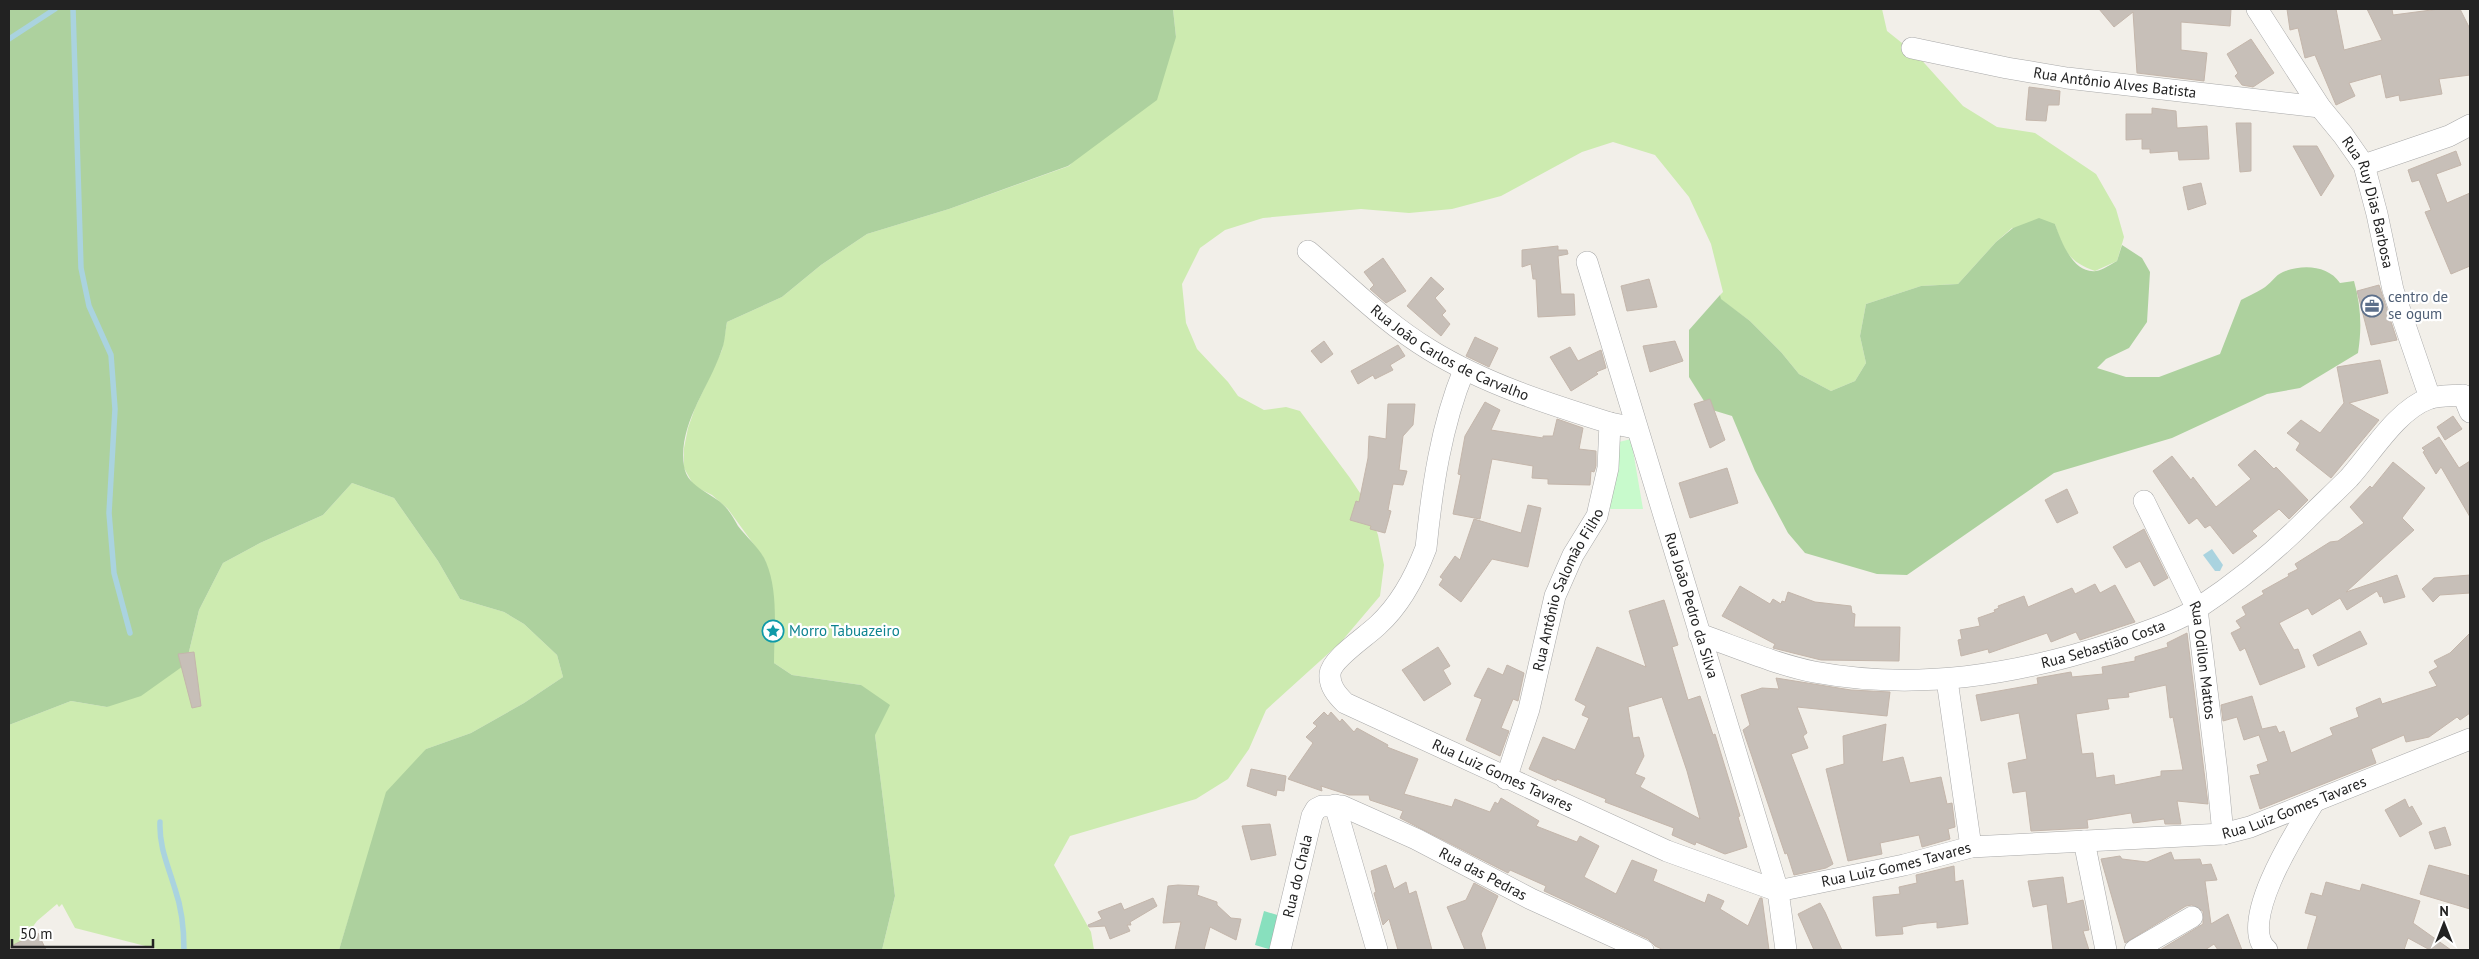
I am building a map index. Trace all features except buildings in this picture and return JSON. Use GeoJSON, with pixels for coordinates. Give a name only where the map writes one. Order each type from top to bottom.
{"type":"FeatureCollection","features":[{"type":"Feature","properties":{"kind":"street","name":"Rua Ruy Dias Barbosa"},"geometry":{"type":"LineString","coordinates":[[2257,9],[2320,107],[2343,134],[2364,165],[2377,214],[2393,290],[2430,398]]}},
{"type":"Feature","properties":{"kind":"street","name":"Rua Antônio Alves Batista"},"geometry":{"type":"LineString","coordinates":[[1912,48],[2007,68],[2067,78],[2320,107]]}},
{"type":"Feature","properties":{"kind":"street"},"geometry":{"type":"LineString","coordinates":[[2364,165],[2440,140],[2470,125]]}},
{"type":"Feature","properties":{"kind":"street","name":"Rua João Carlos de Carvalho"},"geometry":{"type":"LineString","coordinates":[[1308,251],[1397,328],[1429,350],[1464,370],[1544,402],[1610,423]]}},
{"type":"Feature","properties":{"kind":"street","name":"Rua João Pedro da Silva"},"geometry":{"type":"LineString","coordinates":[[1587,262],[1635,428],[1778,891],[1786,950]]}},
{"type":"Feature","properties":{"kind":"street","name":"Rua Luiz Gomes Tavares"},"geometry":{"type":"LineString","coordinates":[[1464,370],[1452,400],[1447,421],[1426,548],[1420,565],[1396,606],[1379,624],[1336,661],[1330,672],[1333,689],[1345,703],[1506,779],[1667,851],[1778,891],[1904,865],[1971,847],[2223,834],[2250,827],[2470,740]]}},
{"type":"Feature","properties":{"kind":"street"},"geometry":{"type":"LineString","coordinates":[[2430,398],[2468,401]]}},
{"type":"Feature","properties":{"kind":"street","name":"Rua Sebastião Costa"},"geometry":{"type":"LineString","coordinates":[[1699,634],[1813,672],[1877,679],[1947,680],[2020,668],[2081,654],[2157,627],[2197,609],[2299,528],[2349,477],[2399,419],[2417,404],[2430,398]]}},
{"type":"Feature","properties":{"kind":"street"},"geometry":{"type":"LineString","coordinates":[[1610,423],[1635,428]]}},
{"type":"Feature","properties":{"kind":"street","name":"Rua Antônio Salomão Filho"},"geometry":{"type":"LineString","coordinates":[[1506,779],[1529,709],[1555,596],[1573,555],[1597,516],[1604,491],[1610,423]]}},
{"type":"Feature","properties":{"kind":"street","name":"Rua Odilon Mattos"},"geometry":{"type":"LineString","coordinates":[[2144,501],[2197,609],[2218,772],[2223,834]]}},
{"type":"Feature","properties":{"kind":"street"},"geometry":{"type":"LineString","coordinates":[[1947,680],[1971,847]]}},
{"type":"Feature","properties":{"kind":"street"},"geometry":{"type":"LineString","coordinates":[[2267,950],[2261,943],[2258,934],[2268,886],[2277,863],[2314,802]]}},
{"type":"Feature","properties":{"kind":"street"},"geometry":{"type":"LineString","coordinates":[[1328,805],[1377,950]]}},
{"type":"Feature","properties":{"kind":"street","name":"Rua do Chala"},"geometry":{"type":"LineString","coordinates":[[1280,950],[1312,816],[1316,809],[1328,805]]}},
{"type":"Feature","properties":{"kind":"street","name":"Rua das Pedras"},"geometry":{"type":"LineString","coordinates":[[1328,805],[1416,839],[1531,899],[1643,950]]}},
{"type":"Feature","properties":{"kind":"street"},"geometry":{"type":"LineString","coordinates":[[2084,841],[2106,950]]}},
{"type":"Feature","properties":{"kind":"street"},"geometry":{"type":"LineString","coordinates":[[2135,950],[2192,917]]}},
{"type":"Feature","properties":{"kind":"green space"},"geometry":{"type":"Polygon","coordinates":[[[9,9],[1173,9],[1176,37],[1157,100],[1068,166],[949,209],[867,234],[821,265],[782,297],[727,322],[722,349],[695,408],[685,436],[683,451],[686,474],[696,486],[723,504],[766,562],[773,586],[774,663],[792,675],[861,685],[890,705],[875,735],[895,896],[882,950],[339,950],[386,792],[426,749],[471,733],[524,703],[563,677],[557,655],[524,624],[504,612],[460,599],[438,561],[394,498],[352,483],[323,515],[260,543],[223,563],[199,610],[186,664],[141,696],[107,707],[71,701],[9,725],[9,9]]]}},
{"type":"Feature","properties":{"kind":"green space"},"geometry":{"type":"Polygon","coordinates":[[[1173,9],[1882,9],[1887,31],[1917,55],[1963,106],[1997,127],[2035,133],[2096,174],[2116,209],[2124,237],[2117,261],[2095,271],[2079,264],[2068,254],[2055,224],[2012,228],[1996,242],[1958,284],[1921,286],[1866,304],[1860,336],[1866,363],[1855,381],[1831,391],[1799,374],[1781,352],[1750,321],[1720,299],[1720,295],[1723,292],[1711,244],[1689,197],[1655,155],[1613,142],[1582,152],[1501,196],[1452,209],[1409,213],[1361,209],[1263,218],[1225,230],[1200,248],[1182,284],[1186,323],[1197,349],[1228,382],[1238,396],[1264,410],[1286,407],[1300,411],[1350,478],[1366,502],[1378,535],[1384,565],[1380,596],[1341,642],[1266,710],[1249,749],[1228,779],[1196,799],[1070,836],[1054,865],[1091,932],[1094,950],[882,950],[895,896],[875,735],[861,685],[792,675],[774,663],[774,601],[765,560],[728,509],[712,495],[694,486],[684,468],[684,448],[688,428],[695,408],[722,350],[727,322],[782,297],[821,265],[867,234],[949,209],[1069,166],[1176,37],[1173,9]]]}},
{"type":"Feature","properties":{"kind":"green space"},"geometry":{"type":"Polygon","coordinates":[[[2039,218],[2055,224],[2069,255],[2088,271],[2096,271],[2117,261],[2122,245],[2142,258],[2150,272],[2147,322],[2129,348],[2106,359],[2097,368],[2126,377],[2159,377],[2220,354],[2241,300],[2265,287],[2280,273],[2290,269],[2306,267],[2329,273],[2340,283],[2354,281],[2360,317],[2358,353],[2300,388],[2267,394],[2172,438],[2054,473],[1907,575],[1877,574],[1805,553],[1788,533],[1755,471],[1732,416],[1709,409],[1689,377],[1689,330],[1720,295],[1721,299],[1750,321],[1781,352],[1799,374],[1831,391],[1855,381],[1866,363],[1860,336],[1866,304],[1921,286],[1958,284],[1996,242],[2013,228],[2039,218]]]}},
{"type":"Feature","properties":{"kind":"green space"},"geometry":{"type":"Polygon","coordinates":[[[1631,439],[1643,509],[1608,509],[1615,443],[1631,439]]]}},
{"type":"Feature","properties":{"kind":"green space"},"geometry":{"type":"Polygon","coordinates":[[[352,483],[394,498],[438,561],[460,599],[504,612],[524,624],[557,655],[563,677],[524,703],[471,733],[426,749],[359,885],[339,950],[161,950],[75,928],[62,904],[59,907],[57,904],[37,921],[17,948],[9,950],[9,725],[71,701],[107,707],[186,664],[199,610],[223,563],[260,543],[323,515],[352,483]]]}},
{"type":"Feature","properties":{"kind":"green space"},"geometry":{"type":"Polygon","coordinates":[[[1264,911],[1284,917],[1272,950],[1255,945],[1264,911]]]}},
{"type":"Feature","properties":{"kind":"water"},"geometry":{"type":"Polygon","coordinates":[[[2212,549],[2223,565],[2220,571],[2215,571],[2203,555],[2212,549]]]}},
{"type":"Feature","properties":{"kind":"waterway"},"geometry":{"type":"LineString","coordinates":[[9,39],[55,9]]}},
{"type":"Feature","properties":{"kind":"waterway"},"geometry":{"type":"LineString","coordinates":[[73,9],[81,268],[89,306],[111,355],[115,409],[109,513],[114,573],[130,633]]}},
{"type":"Feature","properties":{"kind":"waterway"},"geometry":{"type":"LineString","coordinates":[[160,822],[162,848],[181,912],[184,950]]}},
{"type":"Feature","properties":{"kind":"place","name":"centro de se ogum"},"geometry":{"type":"Point","coordinates":[2372,306]}},
{"type":"Feature","properties":{"kind":"place","name":"Morro Tabuazeiro"},"geometry":{"type":"Point","coordinates":[773,631]}}]}
